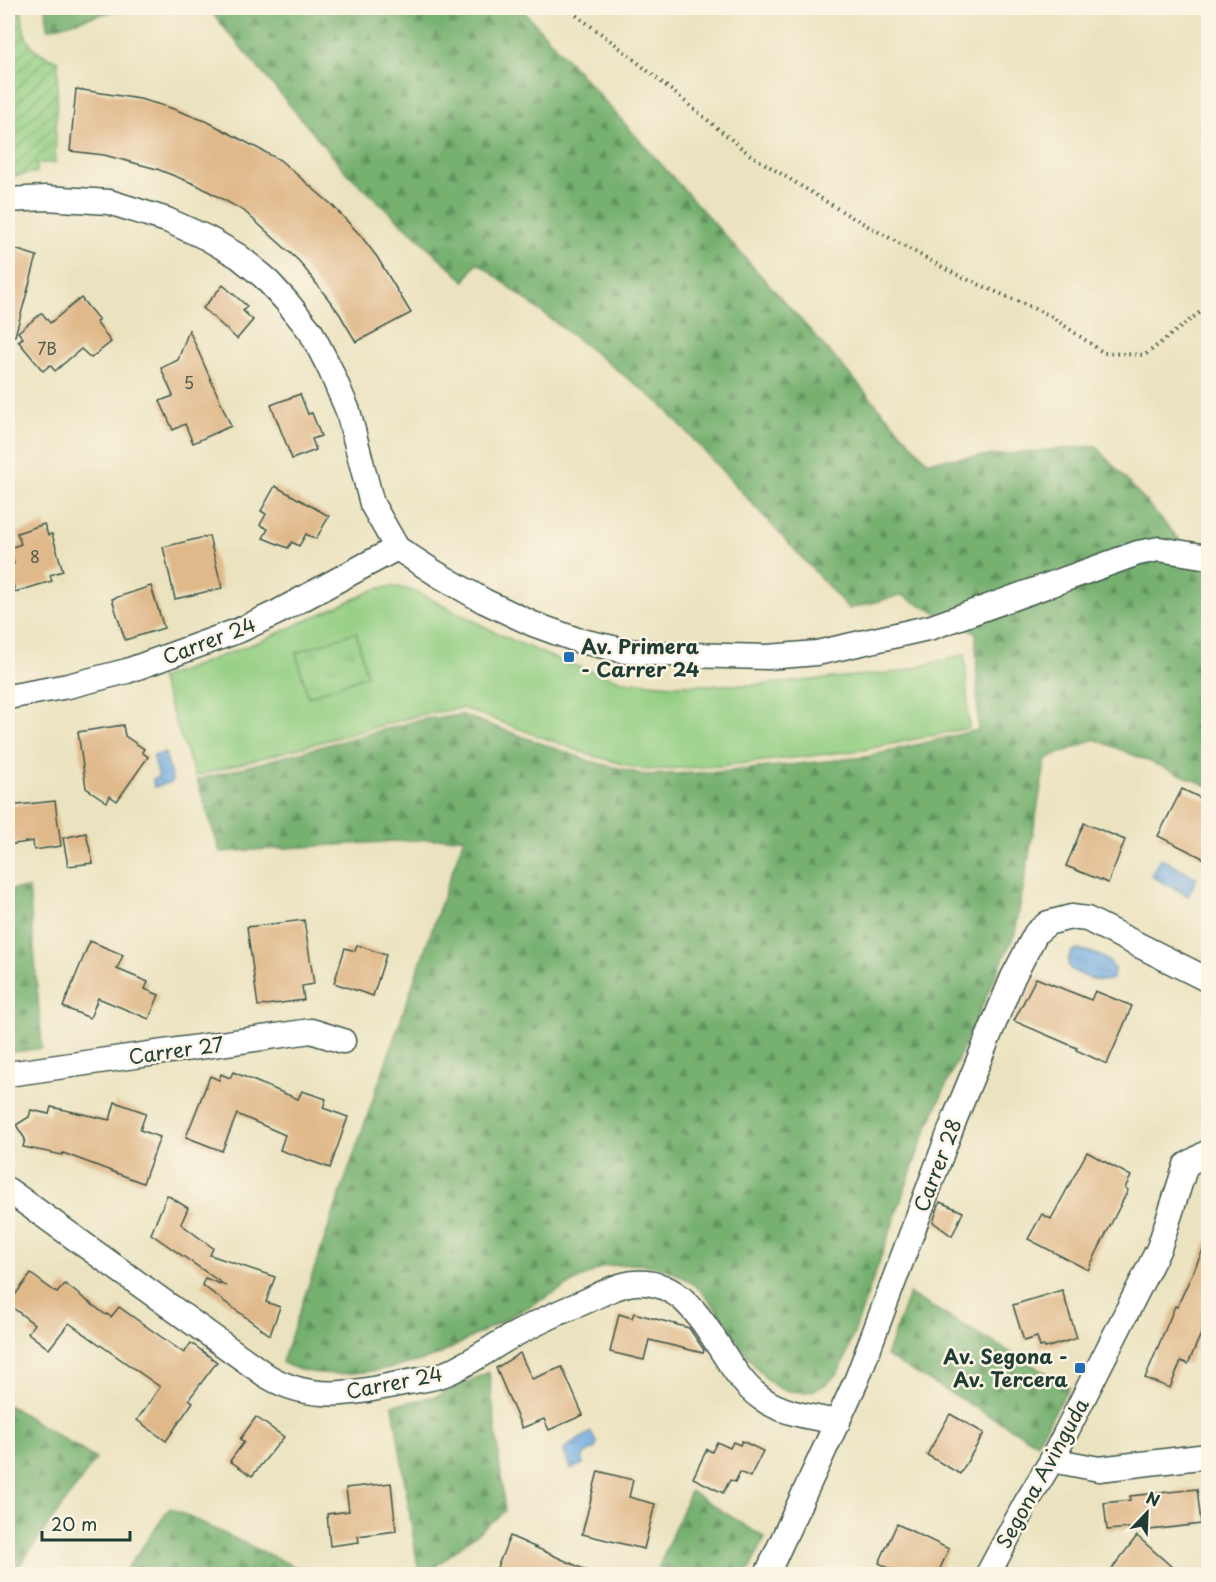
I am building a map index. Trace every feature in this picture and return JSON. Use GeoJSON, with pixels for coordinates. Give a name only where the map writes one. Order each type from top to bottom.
{"type":"FeatureCollection","features":[{"type":"Feature","properties":{"kind":"street"},"geometry":{"type":"LineString","coordinates":[[8,200],[74,198],[109,202],[167,220],[207,238],[238,256],[264,277],[311,332],[348,411],[372,504],[397,549],[484,602],[533,624],[577,640],[638,652],[685,655],[768,657],[817,653],[932,627],[1138,553],[1159,549],[1209,557]]}},
{"type":"Feature","properties":{"kind":"street","name":"Carrer 24"},"geometry":{"type":"LineString","coordinates":[[8,697],[68,686],[127,671],[240,630],[397,549]]}},
{"type":"Feature","properties":{"kind":"street","name":"Carrer 28"},"geometry":{"type":"LineString","coordinates":[[767,1575],[857,1379],[955,1118],[1013,977],[1036,933],[1048,923],[1059,919],[1071,917],[1087,919],[1209,981]]}},
{"type":"Feature","properties":{"kind":"street","name":"Carrer 27"},"geometry":{"type":"LineString","coordinates":[[8,1074],[311,1031],[343,1041]]}},
{"type":"Feature","properties":{"kind":"street","name":"Segona Avinguda"},"geometry":{"type":"LineString","coordinates":[[988,1575],[1026,1503],[1052,1460],[1159,1248],[1186,1165],[1209,1152]]}},
{"type":"Feature","properties":{"kind":"street","name":"Carrer 24"},"geometry":{"type":"LineString","coordinates":[[8,1190],[267,1376],[282,1385],[301,1391],[319,1394],[364,1391],[444,1374],[559,1312],[635,1283],[663,1288],[676,1294],[689,1305],[746,1386],[761,1398],[790,1412],[838,1422]]}},
{"type":"Feature","properties":{"kind":"street"},"geometry":{"type":"LineString","coordinates":[[1052,1460],[1099,1469],[1209,1456]]}},
{"type":"Feature","properties":{"kind":"path"},"geometry":{"type":"LineString","coordinates":[[560,8],[572,12],[615,44],[748,154],[848,215],[953,273],[1049,315],[1104,353],[1145,355],[1209,306]]}},
{"type":"Feature","properties":{"kind":"green space"},"geometry":{"type":"Polygon","coordinates":[[[8,8],[21,8],[26,35],[33,48],[58,61],[55,163],[37,163],[37,172],[8,177],[8,8]]]}},
{"type":"Feature","properties":{"kind":"green space"},"geometry":{"type":"Polygon","coordinates":[[[46,8],[124,8],[48,29],[46,8]]]}},
{"type":"Feature","properties":{"kind":"green space"},"geometry":{"type":"Polygon","coordinates":[[[208,8],[521,8],[927,461],[1096,446],[1208,572],[1208,786],[1095,739],[1046,759],[1015,933],[922,1141],[843,1364],[832,1379],[817,1389],[804,1392],[790,1391],[781,1389],[769,1381],[747,1355],[714,1306],[690,1282],[658,1267],[637,1264],[602,1267],[437,1356],[420,1361],[380,1370],[337,1374],[316,1373],[282,1362],[464,837],[220,852],[197,780],[423,719],[463,715],[590,761],[645,775],[721,772],[865,757],[978,730],[976,633],[901,595],[849,609],[661,404],[477,262],[465,281],[346,172],[208,8]]]}},
{"type":"Feature","properties":{"kind":"green space"},"geometry":{"type":"Polygon","coordinates":[[[384,587],[398,587],[417,592],[503,636],[563,662],[623,681],[673,685],[755,685],[900,672],[965,654],[969,728],[863,750],[720,766],[645,770],[590,755],[463,708],[424,714],[195,776],[160,679],[263,640],[384,587]]]}},
{"type":"Feature","properties":{"kind":"green space"},"geometry":{"type":"Polygon","coordinates":[[[356,632],[367,675],[308,697],[296,653],[356,632]]]}},
{"type":"Feature","properties":{"kind":"green space"},"geometry":{"type":"Polygon","coordinates":[[[29,888],[42,1048],[8,1053],[8,890],[29,888]]]}},
{"type":"Feature","properties":{"kind":"green space"},"geometry":{"type":"Polygon","coordinates":[[[909,1294],[1069,1386],[1037,1443],[886,1356],[909,1294]]]}},
{"type":"Feature","properties":{"kind":"green space"},"geometry":{"type":"Polygon","coordinates":[[[489,1372],[505,1511],[426,1574],[419,1574],[393,1405],[437,1396],[489,1372]]]}},
{"type":"Feature","properties":{"kind":"green space"},"geometry":{"type":"Polygon","coordinates":[[[8,1405],[96,1459],[13,1574],[8,1574],[8,1405]]]}},
{"type":"Feature","properties":{"kind":"green space"},"geometry":{"type":"Polygon","coordinates":[[[690,1491],[765,1538],[747,1574],[656,1574],[690,1491]]]}},
{"type":"Feature","properties":{"kind":"green space"},"geometry":{"type":"Polygon","coordinates":[[[170,1508],[310,1574],[123,1574],[170,1508]]]}},
{"type":"Feature","properties":{"kind":"water"},"geometry":{"type":"Polygon","coordinates":[[[165,753],[173,782],[154,787],[153,779],[159,777],[153,756],[165,753]]]}},
{"type":"Feature","properties":{"kind":"water"},"geometry":{"type":"Polygon","coordinates":[[[1160,858],[1197,878],[1188,896],[1151,876],[1160,858]]]}},
{"type":"Feature","properties":{"kind":"water"},"geometry":{"type":"Polygon","coordinates":[[[1072,951],[1094,953],[1107,960],[1114,968],[1113,978],[1097,980],[1070,969],[1068,962],[1070,955],[1072,951]]]}},
{"type":"Feature","properties":{"kind":"water"},"geometry":{"type":"Polygon","coordinates":[[[591,1432],[597,1442],[596,1447],[584,1455],[583,1464],[571,1469],[564,1452],[565,1448],[591,1432]]]}},
{"type":"Feature","properties":{"kind":"building"},"geometry":{"type":"Polygon","coordinates":[[[76,89],[140,99],[168,107],[208,122],[280,160],[332,205],[361,236],[377,257],[411,313],[356,342],[339,313],[299,261],[244,211],[197,185],[157,169],[104,155],[70,151],[76,89]]]}},
{"type":"Feature","properties":{"kind":"building"},"geometry":{"type":"Polygon","coordinates":[[[8,247],[37,256],[15,336],[8,335],[8,247]]]}},
{"type":"Feature","properties":{"kind":"building"},"geometry":{"type":"Polygon","coordinates":[[[223,285],[247,306],[243,311],[253,320],[237,339],[203,308],[223,285]]]}},
{"type":"Feature","properties":{"kind":"building"},"geometry":{"type":"Polygon","coordinates":[[[81,298],[99,320],[96,322],[111,342],[91,358],[81,349],[55,371],[50,365],[43,371],[18,341],[23,338],[18,332],[42,313],[50,323],[81,298]]]}},
{"type":"Feature","properties":{"kind":"building"},"geometry":{"type":"Polygon","coordinates":[[[189,330],[231,426],[193,443],[185,424],[173,430],[160,401],[173,396],[161,368],[178,360],[189,330]]]}},
{"type":"Feature","properties":{"kind":"building"},"geometry":{"type":"Polygon","coordinates":[[[300,394],[308,414],[312,413],[321,436],[312,439],[316,450],[292,459],[271,405],[300,394]]]}},
{"type":"Feature","properties":{"kind":"building"},"geometry":{"type":"Polygon","coordinates":[[[275,486],[329,516],[316,539],[306,534],[299,546],[292,542],[288,548],[263,538],[268,529],[260,525],[266,514],[261,511],[275,486]]]}},
{"type":"Feature","properties":{"kind":"building"},"geometry":{"type":"Polygon","coordinates":[[[44,524],[48,535],[52,534],[63,571],[50,575],[52,581],[15,592],[8,566],[14,564],[10,548],[21,544],[17,533],[44,524]]]}},
{"type":"Feature","properties":{"kind":"building"},"geometry":{"type":"Polygon","coordinates":[[[209,536],[222,588],[175,599],[163,547],[209,536]]]}},
{"type":"Feature","properties":{"kind":"building"},"geometry":{"type":"Polygon","coordinates":[[[151,586],[164,628],[125,640],[112,599],[151,586]]]}},
{"type":"Feature","properties":{"kind":"building"},"geometry":{"type":"Polygon","coordinates":[[[123,725],[125,736],[144,749],[142,752],[148,757],[117,801],[110,796],[107,802],[86,788],[78,732],[123,725]]]}},
{"type":"Feature","properties":{"kind":"building"},"geometry":{"type":"Polygon","coordinates":[[[1182,789],[1209,802],[1209,861],[1158,836],[1182,789]]]}},
{"type":"Feature","properties":{"kind":"building"},"geometry":{"type":"Polygon","coordinates":[[[55,801],[61,846],[34,850],[33,841],[8,845],[8,806],[55,801]]]}},
{"type":"Feature","properties":{"kind":"building"},"geometry":{"type":"Polygon","coordinates":[[[1084,823],[1125,840],[1108,883],[1066,866],[1084,823]]]}},
{"type":"Feature","properties":{"kind":"building"},"geometry":{"type":"Polygon","coordinates":[[[86,833],[93,863],[68,866],[63,838],[86,833]]]}},
{"type":"Feature","properties":{"kind":"building"},"geometry":{"type":"Polygon","coordinates":[[[304,920],[314,984],[302,986],[304,1000],[258,1006],[247,927],[304,920]]]}},
{"type":"Feature","properties":{"kind":"building"},"geometry":{"type":"Polygon","coordinates":[[[90,941],[123,955],[117,969],[148,982],[145,989],[159,995],[149,1019],[98,998],[90,1018],[63,1007],[90,941]]]}},
{"type":"Feature","properties":{"kind":"building"},"geometry":{"type":"Polygon","coordinates":[[[357,945],[386,955],[373,996],[334,983],[345,948],[355,951],[357,945]]]}},
{"type":"Feature","properties":{"kind":"building"},"geometry":{"type":"Polygon","coordinates":[[[1036,978],[1091,1000],[1095,991],[1132,1006],[1107,1064],[1076,1050],[1077,1048],[1014,1021],[1036,978]]]}},
{"type":"Feature","properties":{"kind":"building"},"geometry":{"type":"Polygon","coordinates":[[[233,1072],[298,1099],[302,1091],[326,1099],[323,1108],[348,1117],[330,1168],[280,1150],[285,1135],[237,1114],[222,1151],[186,1137],[210,1076],[219,1080],[221,1074],[230,1078],[233,1072]]]}},
{"type":"Feature","properties":{"kind":"building"},"geometry":{"type":"Polygon","coordinates":[[[115,1102],[146,1113],[140,1130],[160,1137],[143,1183],[63,1153],[62,1155],[23,1147],[25,1139],[16,1125],[29,1117],[31,1110],[49,1114],[51,1107],[110,1120],[115,1102]]]}},
{"type":"Feature","properties":{"kind":"building"},"geometry":{"type":"Polygon","coordinates":[[[1087,1152],[1131,1176],[1125,1188],[1128,1190],[1088,1270],[1028,1239],[1042,1214],[1051,1219],[1087,1152]]]}},
{"type":"Feature","properties":{"kind":"building"},"geometry":{"type":"Polygon","coordinates":[[[167,1195],[188,1208],[181,1224],[213,1248],[210,1255],[275,1277],[266,1302],[280,1307],[270,1335],[202,1285],[205,1278],[226,1286],[151,1234],[167,1195]]]}},
{"type":"Feature","properties":{"kind":"building"},"geometry":{"type":"Polygon","coordinates":[[[940,1202],[963,1212],[952,1236],[933,1222],[940,1202]]]}},
{"type":"Feature","properties":{"kind":"building"},"geometry":{"type":"Polygon","coordinates":[[[1209,1237],[1209,1315],[1188,1364],[1181,1361],[1170,1388],[1145,1378],[1175,1306],[1177,1307],[1209,1237]]]}},
{"type":"Feature","properties":{"kind":"building"},"geometry":{"type":"Polygon","coordinates":[[[31,1274],[57,1293],[65,1284],[111,1317],[119,1307],[184,1353],[191,1343],[217,1362],[189,1399],[193,1402],[166,1441],[137,1420],[160,1387],[69,1323],[49,1349],[28,1333],[34,1324],[8,1304],[31,1274]]]}},
{"type":"Feature","properties":{"kind":"building"},"geometry":{"type":"Polygon","coordinates":[[[1062,1290],[1077,1338],[1045,1348],[1040,1347],[1037,1337],[1024,1341],[1013,1305],[1062,1290]]]}},
{"type":"Feature","properties":{"kind":"building"},"geometry":{"type":"Polygon","coordinates":[[[634,1313],[689,1328],[704,1350],[703,1353],[649,1340],[644,1360],[610,1352],[619,1314],[632,1318],[634,1313]]]}},
{"type":"Feature","properties":{"kind":"building"},"geometry":{"type":"Polygon","coordinates":[[[520,1353],[532,1379],[562,1367],[583,1415],[549,1430],[544,1419],[522,1428],[496,1368],[520,1353]]]}},
{"type":"Feature","properties":{"kind":"building"},"geometry":{"type":"Polygon","coordinates":[[[950,1414],[984,1433],[960,1474],[927,1455],[950,1414]]]}},
{"type":"Feature","properties":{"kind":"building"},"geometry":{"type":"Polygon","coordinates":[[[256,1417],[284,1437],[252,1476],[230,1461],[244,1442],[240,1439],[256,1417]]]}},
{"type":"Feature","properties":{"kind":"building"},"geometry":{"type":"Polygon","coordinates":[[[742,1441],[763,1451],[750,1477],[740,1472],[735,1482],[730,1480],[723,1493],[693,1478],[707,1449],[712,1452],[717,1442],[730,1448],[733,1442],[740,1445],[742,1441]]]}},
{"type":"Feature","properties":{"kind":"building"},"geometry":{"type":"Polygon","coordinates":[[[598,1471],[633,1480],[629,1497],[655,1504],[644,1549],[582,1534],[598,1471]]]}},
{"type":"Feature","properties":{"kind":"building"},"geometry":{"type":"Polygon","coordinates":[[[391,1483],[396,1531],[358,1536],[359,1542],[330,1546],[327,1514],[349,1511],[346,1488],[391,1483]]]}},
{"type":"Feature","properties":{"kind":"building"},"geometry":{"type":"Polygon","coordinates":[[[1197,1489],[1201,1524],[1141,1531],[1144,1527],[1107,1530],[1104,1503],[1130,1500],[1130,1496],[1197,1489]]]}},
{"type":"Feature","properties":{"kind":"building"},"geometry":{"type":"Polygon","coordinates":[[[897,1524],[949,1549],[937,1575],[902,1575],[879,1563],[897,1524]]]}},
{"type":"Feature","properties":{"kind":"building"},"geometry":{"type":"Polygon","coordinates":[[[510,1536],[597,1575],[494,1575],[510,1536]]]}},
{"type":"Feature","properties":{"kind":"building"},"geometry":{"type":"Polygon","coordinates":[[[1137,1536],[1181,1575],[1107,1575],[1137,1536]]]}},
{"type":"Feature","properties":{"kind":"place","name":"Av. Primera - Carrer 24"},"geometry":{"type":"Point","coordinates":[569,657]}},
{"type":"Feature","properties":{"kind":"place","name":"Av. Segona - Av. Tercera"},"geometry":{"type":"Point","coordinates":[1080,1368]}}]}
